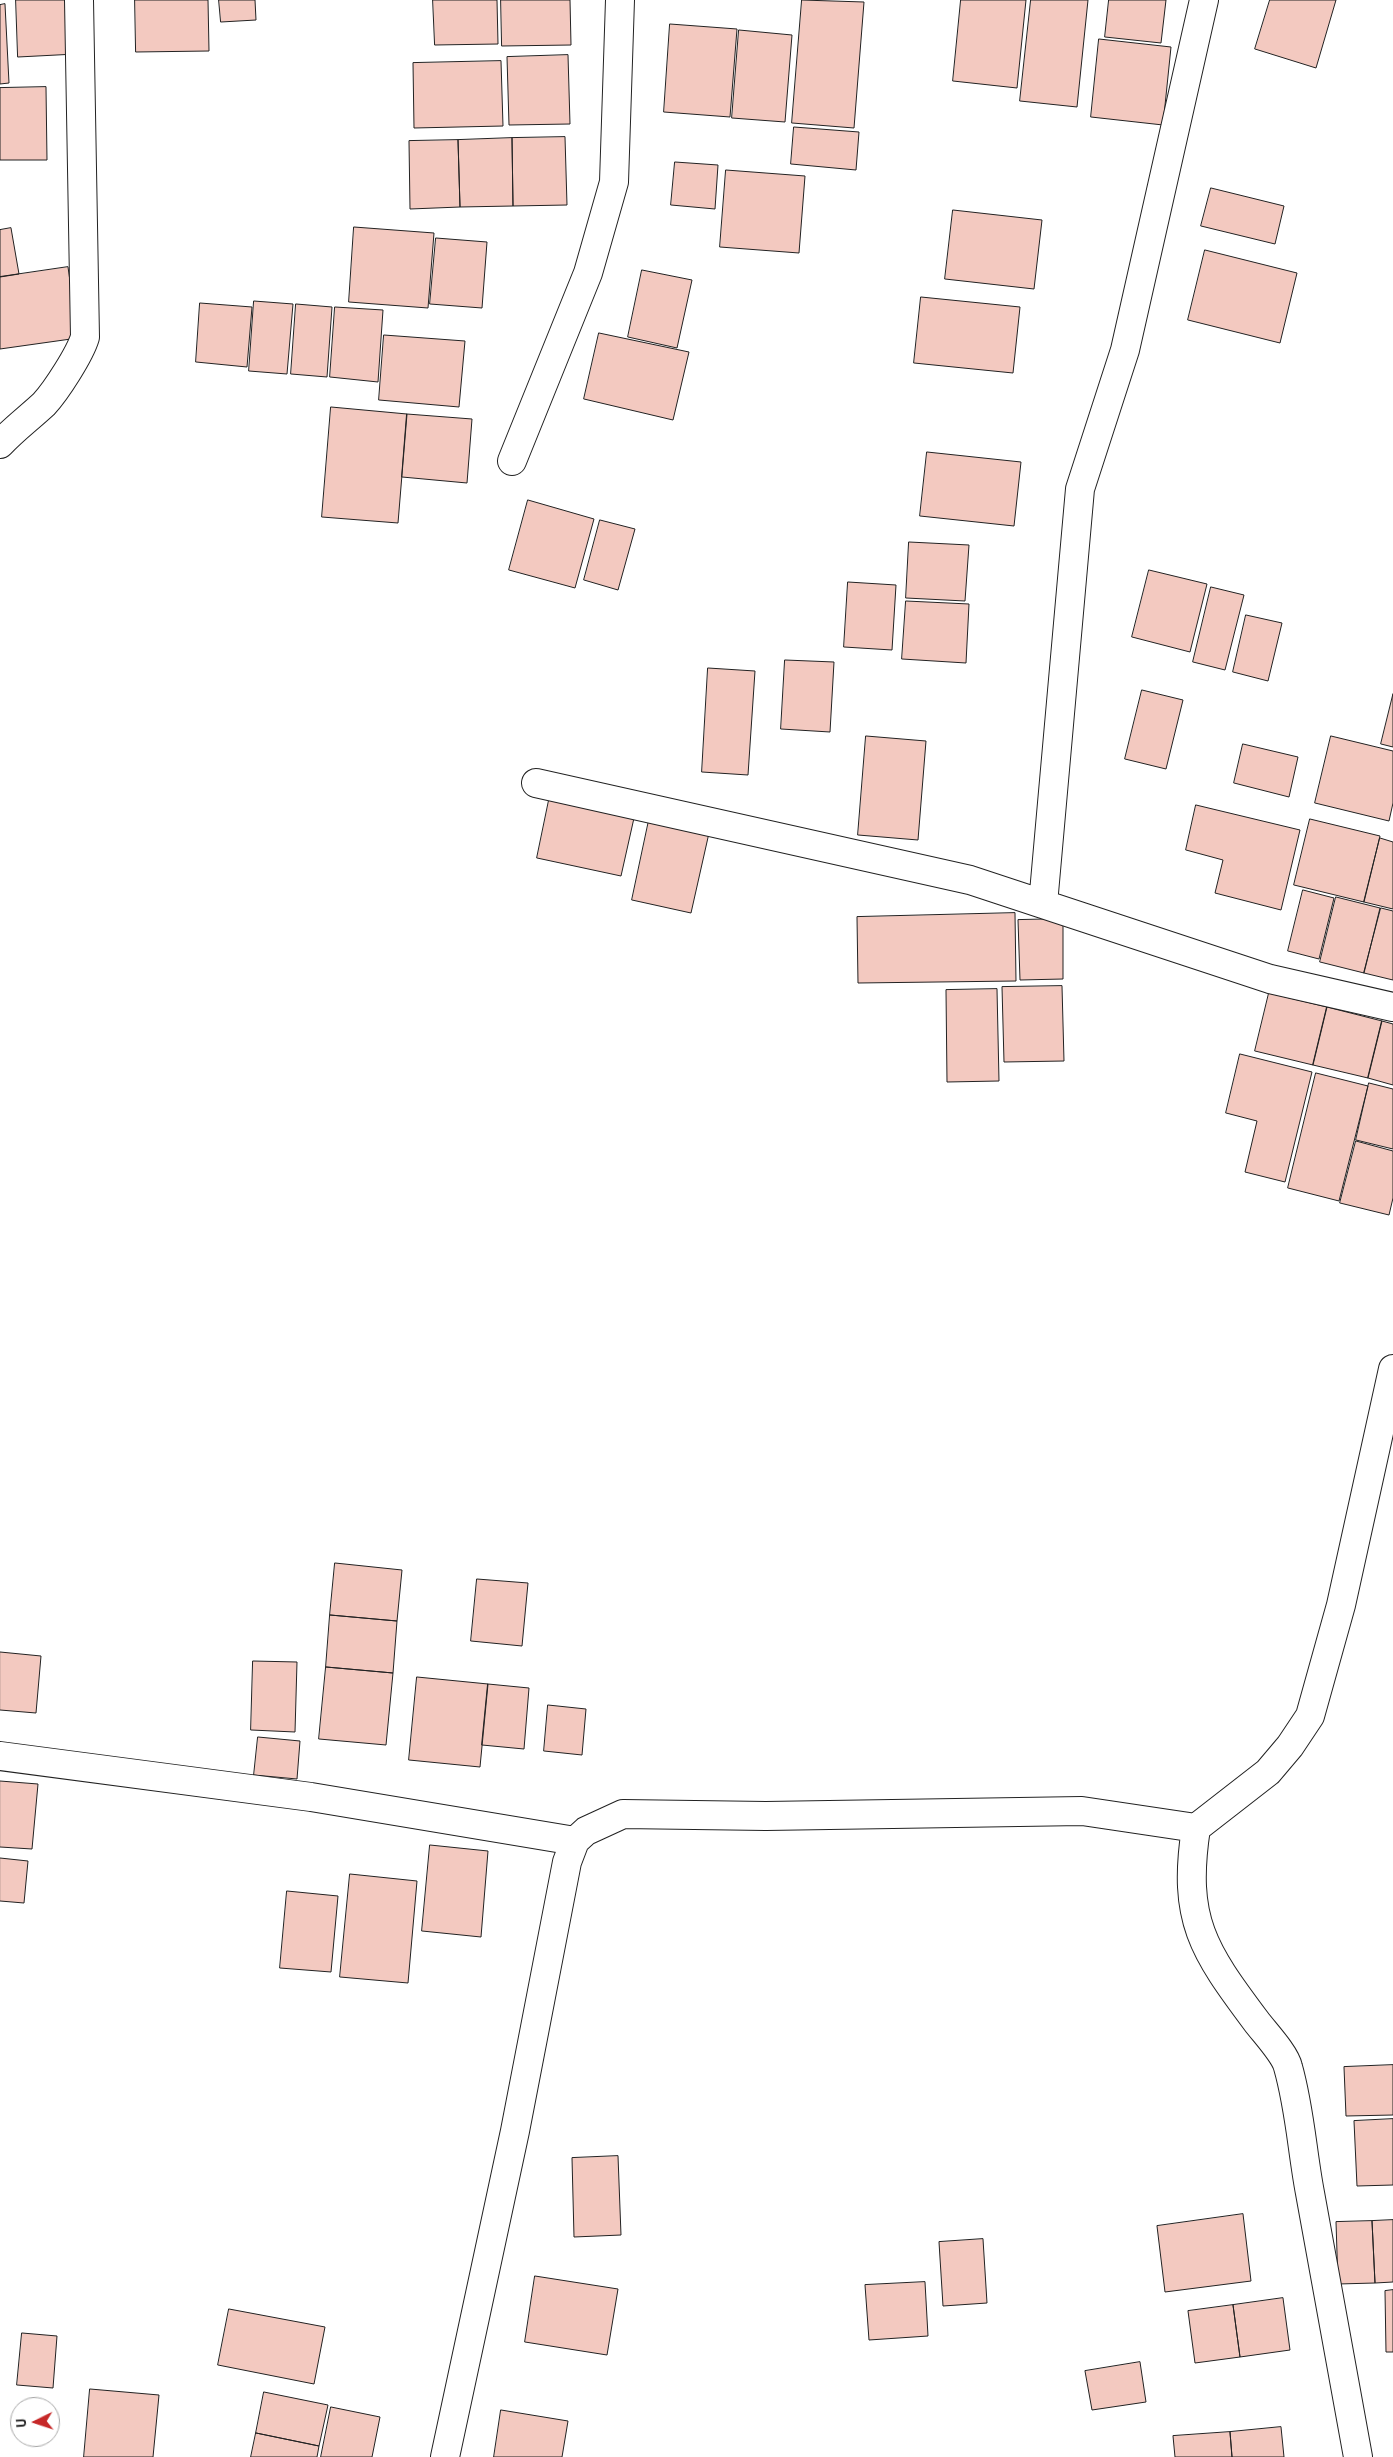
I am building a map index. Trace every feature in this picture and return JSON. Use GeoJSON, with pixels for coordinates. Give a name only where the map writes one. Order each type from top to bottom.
{"type":"FeatureCollection","features":[{"type":"Feature","properties":{"kind":"street"},"geometry":{"type":"LineString","coordinates":[[0,444],[19,423],[45,403],[81,349],[85,337],[79,0]]}},
{"type":"Feature","properties":{"kind":"street"},"geometry":{"type":"LineString","coordinates":[[512,461],[588,273],[614,182],[620,0]]}},
{"type":"Feature","properties":{"kind":"street"},"geometry":{"type":"LineString","coordinates":[[1043,904],[1080,489],[1125,350],[1204,0]]}},
{"type":"Feature","properties":{"kind":"street"},"geometry":{"type":"LineString","coordinates":[[536,784],[970,880],[1270,979],[1393,1007]]}},
{"type":"Feature","properties":{"kind":"street"},"geometry":{"type":"LineString","coordinates":[[1358,2457],[1309,2190],[1298,2104],[1288,2064],[1219,1972],[1202,1938],[1191,1901],[1190,1865],[1196,1828],[1268,1772],[1290,1746],[1310,1716],[1341,1605],[1393,1368]]}},
{"type":"Feature","properties":{"kind":"street"},"geometry":{"type":"LineString","coordinates":[[0,1756],[311,1797],[575,1841]]}},
{"type":"Feature","properties":{"kind":"street"},"geometry":{"type":"LineString","coordinates":[[445,2457],[515,2131],[567,1862],[575,1841],[586,1831],[623,1814],[766,1816],[1082,1811],[1196,1828]]}},
{"type":"Feature","properties":{"kind":"building"},"geometry":{"type":"Polygon","coordinates":[[[16,0],[73,0],[76,54],[18,57],[16,0]]]}},
{"type":"Feature","properties":{"kind":"building"},"geometry":{"type":"Polygon","coordinates":[[[135,0],[208,0],[209,51],[136,52],[135,0]]]}},
{"type":"Feature","properties":{"kind":"building"},"geometry":{"type":"Polygon","coordinates":[[[219,0],[255,0],[256,20],[221,22],[219,0]]]}},
{"type":"Feature","properties":{"kind":"building"},"geometry":{"type":"Polygon","coordinates":[[[433,0],[497,0],[498,44],[435,45],[433,0]]]}},
{"type":"Feature","properties":{"kind":"building"},"geometry":{"type":"Polygon","coordinates":[[[501,0],[570,0],[571,45],[502,46],[501,0]]]}},
{"type":"Feature","properties":{"kind":"building"},"geometry":{"type":"Polygon","coordinates":[[[802,0],[864,2],[854,128],[792,123],[802,0]]]}},
{"type":"Feature","properties":{"kind":"building"},"geometry":{"type":"Polygon","coordinates":[[[961,0],[1026,0],[1017,88],[953,81],[961,0]]]}},
{"type":"Feature","properties":{"kind":"building"},"geometry":{"type":"Polygon","coordinates":[[[1031,0],[1088,0],[1077,107],[1020,101],[1031,0]]]}},
{"type":"Feature","properties":{"kind":"building"},"geometry":{"type":"Polygon","coordinates":[[[1109,0],[1166,0],[1161,43],[1105,37],[1109,0]]]}},
{"type":"Feature","properties":{"kind":"building"},"geometry":{"type":"Polygon","coordinates":[[[1270,0],[1336,0],[1316,68],[1255,49],[1270,0]]]}},
{"type":"Feature","properties":{"kind":"building"},"geometry":{"type":"Polygon","coordinates":[[[5,4],[9,83],[0,84],[0,5],[5,4]]]}},
{"type":"Feature","properties":{"kind":"building"},"geometry":{"type":"Polygon","coordinates":[[[670,24],[737,29],[730,117],[664,112],[670,24]]]}},
{"type":"Feature","properties":{"kind":"building"},"geometry":{"type":"Polygon","coordinates":[[[739,30],[792,35],[785,122],[732,118],[739,30]]]}},
{"type":"Feature","properties":{"kind":"building"},"geometry":{"type":"Polygon","coordinates":[[[1099,39],[1171,47],[1163,125],[1091,117],[1099,39]]]}},
{"type":"Feature","properties":{"kind":"building"},"geometry":{"type":"Polygon","coordinates":[[[568,55],[570,124],[509,125],[507,57],[568,55]]]}},
{"type":"Feature","properties":{"kind":"building"},"geometry":{"type":"Polygon","coordinates":[[[501,61],[503,126],[414,128],[413,63],[501,61]]]}},
{"type":"Feature","properties":{"kind":"building"},"geometry":{"type":"Polygon","coordinates":[[[46,87],[47,160],[0,160],[0,88],[46,87]]]}},
{"type":"Feature","properties":{"kind":"building"},"geometry":{"type":"Polygon","coordinates":[[[794,127],[859,132],[856,170],[791,164],[794,127]]]}},
{"type":"Feature","properties":{"kind":"building"},"geometry":{"type":"Polygon","coordinates":[[[565,137],[567,205],[513,206],[512,138],[565,137]]]}},
{"type":"Feature","properties":{"kind":"building"},"geometry":{"type":"Polygon","coordinates":[[[512,138],[513,206],[460,207],[458,140],[512,138]]]}},
{"type":"Feature","properties":{"kind":"building"},"geometry":{"type":"Polygon","coordinates":[[[458,140],[460,207],[410,209],[409,141],[458,140]]]}},
{"type":"Feature","properties":{"kind":"building"},"geometry":{"type":"Polygon","coordinates":[[[675,162],[718,165],[715,209],[671,205],[675,162]]]}},
{"type":"Feature","properties":{"kind":"building"},"geometry":{"type":"Polygon","coordinates":[[[726,170],[805,176],[799,253],[720,247],[726,170]]]}},
{"type":"Feature","properties":{"kind":"building"},"geometry":{"type":"Polygon","coordinates":[[[1211,188],[1284,206],[1275,244],[1201,226],[1211,188]]]}},
{"type":"Feature","properties":{"kind":"building"},"geometry":{"type":"Polygon","coordinates":[[[953,210],[1042,220],[1034,289],[945,279],[953,210]]]}},
{"type":"Feature","properties":{"kind":"building"},"geometry":{"type":"Polygon","coordinates":[[[354,227],[434,233],[428,308],[349,302],[354,227]]]}},
{"type":"Feature","properties":{"kind":"building"},"geometry":{"type":"Polygon","coordinates":[[[11,228],[19,274],[0,277],[0,230],[11,228]]]}},
{"type":"Feature","properties":{"kind":"building"},"geometry":{"type":"Polygon","coordinates":[[[436,238],[487,242],[482,308],[430,304],[436,238]]]}},
{"type":"Feature","properties":{"kind":"building"},"geometry":{"type":"Polygon","coordinates":[[[1205,250],[1297,273],[1280,343],[1188,320],[1205,250]]]}},
{"type":"Feature","properties":{"kind":"building"},"geometry":{"type":"Polygon","coordinates":[[[68,267],[78,338],[0,349],[0,277],[68,267]]]}},
{"type":"Feature","properties":{"kind":"building"},"geometry":{"type":"Polygon","coordinates":[[[642,270],[692,280],[677,348],[628,337],[642,270]]]}},
{"type":"Feature","properties":{"kind":"building"},"geometry":{"type":"Polygon","coordinates":[[[921,297],[1020,307],[1013,373],[914,363],[921,297]]]}},
{"type":"Feature","properties":{"kind":"building"},"geometry":{"type":"Polygon","coordinates":[[[254,301],[293,304],[287,374],[249,371],[254,301]]]}},
{"type":"Feature","properties":{"kind":"building"},"geometry":{"type":"Polygon","coordinates":[[[200,303],[252,307],[247,367],[196,362],[200,303]]]}},
{"type":"Feature","properties":{"kind":"building"},"geometry":{"type":"Polygon","coordinates":[[[296,304],[332,307],[327,377],[291,374],[296,304]]]}},
{"type":"Feature","properties":{"kind":"building"},"geometry":{"type":"Polygon","coordinates":[[[335,307],[383,310],[378,382],[330,377],[335,307]]]}},
{"type":"Feature","properties":{"kind":"building"},"geometry":{"type":"Polygon","coordinates":[[[599,333],[689,352],[673,420],[584,399],[599,333]]]}},
{"type":"Feature","properties":{"kind":"building"},"geometry":{"type":"Polygon","coordinates":[[[384,335],[465,341],[459,407],[379,400],[384,335]]]}},
{"type":"Feature","properties":{"kind":"building"},"geometry":{"type":"Polygon","coordinates":[[[331,407],[407,414],[398,523],[322,517],[331,407]]]}},
{"type":"Feature","properties":{"kind":"building"},"geometry":{"type":"Polygon","coordinates":[[[407,414],[472,419],[467,483],[402,477],[407,414]]]}},
{"type":"Feature","properties":{"kind":"building"},"geometry":{"type":"Polygon","coordinates":[[[927,452],[1021,462],[1014,526],[920,516],[927,452]]]}},
{"type":"Feature","properties":{"kind":"building"},"geometry":{"type":"Polygon","coordinates":[[[528,500],[594,519],[575,588],[509,570],[528,500]]]}},
{"type":"Feature","properties":{"kind":"building"},"geometry":{"type":"Polygon","coordinates":[[[600,520],[635,529],[618,590],[584,580],[600,520]]]}},
{"type":"Feature","properties":{"kind":"building"},"geometry":{"type":"Polygon","coordinates":[[[909,542],[969,545],[965,601],[906,598],[909,542]]]}},
{"type":"Feature","properties":{"kind":"building"},"geometry":{"type":"Polygon","coordinates":[[[1149,570],[1207,584],[1190,652],[1132,637],[1149,570]]]}},
{"type":"Feature","properties":{"kind":"building"},"geometry":{"type":"Polygon","coordinates":[[[848,582],[896,585],[892,650],[844,647],[848,582]]]}},
{"type":"Feature","properties":{"kind":"building"},"geometry":{"type":"Polygon","coordinates":[[[1211,587],[1244,595],[1225,670],[1193,662],[1211,587]]]}},
{"type":"Feature","properties":{"kind":"building"},"geometry":{"type":"Polygon","coordinates":[[[906,601],[969,604],[966,663],[902,659],[906,601]]]}},
{"type":"Feature","properties":{"kind":"building"},"geometry":{"type":"Polygon","coordinates":[[[1246,615],[1282,623],[1268,681],[1233,672],[1246,615]]]}},
{"type":"Feature","properties":{"kind":"building"},"geometry":{"type":"Polygon","coordinates":[[[785,660],[834,662],[830,732],[781,729],[785,660]]]}},
{"type":"Feature","properties":{"kind":"building"},"geometry":{"type":"Polygon","coordinates":[[[708,668],[755,671],[748,775],[702,772],[708,668]]]}},
{"type":"Feature","properties":{"kind":"building"},"geometry":{"type":"Polygon","coordinates":[[[1142,690],[1183,700],[1166,769],[1125,759],[1142,690]]]}},
{"type":"Feature","properties":{"kind":"building"},"geometry":{"type":"Polygon","coordinates":[[[1393,694],[1393,747],[1381,744],[1393,694]]]}},
{"type":"Feature","properties":{"kind":"building"},"geometry":{"type":"Polygon","coordinates":[[[866,736],[926,741],[918,840],[858,835],[866,736]]]}},
{"type":"Feature","properties":{"kind":"building"},"geometry":{"type":"Polygon","coordinates":[[[1331,736],[1393,751],[1393,803],[1389,821],[1315,803],[1331,736]]]}},
{"type":"Feature","properties":{"kind":"building"},"geometry":{"type":"Polygon","coordinates":[[[1243,744],[1298,757],[1289,797],[1234,783],[1243,744]]]}},
{"type":"Feature","properties":{"kind":"building"},"geometry":{"type":"Polygon","coordinates":[[[549,800],[634,818],[621,876],[537,858],[549,800]]]}},
{"type":"Feature","properties":{"kind":"building"},"geometry":{"type":"Polygon","coordinates":[[[1196,805],[1300,830],[1281,910],[1215,893],[1223,860],[1186,850],[1196,805]]]}},
{"type":"Feature","properties":{"kind":"building"},"geometry":{"type":"Polygon","coordinates":[[[1310,819],[1380,836],[1364,902],[1294,885],[1310,819]]]}},
{"type":"Feature","properties":{"kind":"building"},"geometry":{"type":"Polygon","coordinates":[[[649,820],[709,833],[691,913],[632,900],[649,820]]]}},
{"type":"Feature","properties":{"kind":"building"},"geometry":{"type":"Polygon","coordinates":[[[1380,838],[1393,842],[1393,909],[1364,902],[1380,838]]]}},
{"type":"Feature","properties":{"kind":"building"},"geometry":{"type":"Polygon","coordinates":[[[1303,890],[1334,898],[1319,959],[1288,951],[1303,890]]]}},
{"type":"Feature","properties":{"kind":"building"},"geometry":{"type":"Polygon","coordinates":[[[1336,897],[1380,908],[1364,973],[1320,962],[1336,897]]]}},
{"type":"Feature","properties":{"kind":"building"},"geometry":{"type":"Polygon","coordinates":[[[1381,908],[1393,911],[1393,980],[1364,973],[1381,908]]]}},
{"type":"Feature","properties":{"kind":"building"},"geometry":{"type":"Polygon","coordinates":[[[1015,913],[1016,981],[858,983],[857,917],[1015,913]]]}},
{"type":"Feature","properties":{"kind":"building"},"geometry":{"type":"Polygon","coordinates":[[[1063,919],[1063,979],[1020,980],[1018,920],[1063,919]]]}},
{"type":"Feature","properties":{"kind":"building"},"geometry":{"type":"Polygon","coordinates":[[[1062,986],[1064,1061],[1004,1062],[1002,987],[1062,986]]]}},
{"type":"Feature","properties":{"kind":"building"},"geometry":{"type":"Polygon","coordinates":[[[997,989],[999,1081],[947,1082],[946,990],[997,989]]]}},
{"type":"Feature","properties":{"kind":"building"},"geometry":{"type":"Polygon","coordinates":[[[1269,993],[1327,1007],[1313,1065],[1255,1051],[1269,993]]]}},
{"type":"Feature","properties":{"kind":"building"},"geometry":{"type":"Polygon","coordinates":[[[1327,1007],[1382,1021],[1368,1078],[1313,1065],[1327,1007]]]}},
{"type":"Feature","properties":{"kind":"building"},"geometry":{"type":"Polygon","coordinates":[[[1382,1021],[1393,1024],[1393,1085],[1368,1078],[1382,1021]]]}},
{"type":"Feature","properties":{"kind":"building"},"geometry":{"type":"Polygon","coordinates":[[[1240,1054],[1312,1072],[1285,1182],[1245,1172],[1257,1121],[1226,1113],[1240,1054]]]}},
{"type":"Feature","properties":{"kind":"building"},"geometry":{"type":"Polygon","coordinates":[[[1316,1073],[1368,1086],[1339,1201],[1288,1188],[1316,1073]]]}},
{"type":"Feature","properties":{"kind":"building"},"geometry":{"type":"Polygon","coordinates":[[[1369,1083],[1393,1089],[1393,1149],[1356,1140],[1369,1083]]]}},
{"type":"Feature","properties":{"kind":"building"},"geometry":{"type":"Polygon","coordinates":[[[1356,1141],[1393,1151],[1393,1198],[1389,1215],[1340,1203],[1356,1141]]]}},
{"type":"Feature","properties":{"kind":"building"},"geometry":{"type":"Polygon","coordinates":[[[335,1563],[402,1570],[397,1621],[330,1615],[335,1563]]]}},
{"type":"Feature","properties":{"kind":"building"},"geometry":{"type":"Polygon","coordinates":[[[477,1579],[528,1583],[522,1646],[471,1641],[477,1579]]]}},
{"type":"Feature","properties":{"kind":"building"},"geometry":{"type":"Polygon","coordinates":[[[330,1615],[397,1621],[393,1673],[326,1667],[330,1615]]]}},
{"type":"Feature","properties":{"kind":"building"},"geometry":{"type":"Polygon","coordinates":[[[0,1652],[41,1656],[36,1713],[0,1710],[0,1652]]]}},
{"type":"Feature","properties":{"kind":"building"},"geometry":{"type":"Polygon","coordinates":[[[253,1661],[297,1662],[295,1732],[251,1730],[253,1661]]]}},
{"type":"Feature","properties":{"kind":"building"},"geometry":{"type":"Polygon","coordinates":[[[326,1667],[393,1673],[386,1745],[319,1739],[326,1667]]]}},
{"type":"Feature","properties":{"kind":"building"},"geometry":{"type":"Polygon","coordinates":[[[417,1677],[488,1684],[480,1767],[409,1760],[417,1677]]]}},
{"type":"Feature","properties":{"kind":"building"},"geometry":{"type":"Polygon","coordinates":[[[488,1684],[529,1688],[524,1749],[482,1745],[488,1684]]]}},
{"type":"Feature","properties":{"kind":"building"},"geometry":{"type":"Polygon","coordinates":[[[548,1705],[586,1709],[582,1755],[544,1751],[548,1705]]]}},
{"type":"Feature","properties":{"kind":"building"},"geometry":{"type":"Polygon","coordinates":[[[258,1737],[300,1741],[297,1779],[254,1775],[258,1737]]]}},
{"type":"Feature","properties":{"kind":"building"},"geometry":{"type":"Polygon","coordinates":[[[0,1781],[38,1784],[32,1849],[0,1847],[0,1781]]]}},
{"type":"Feature","properties":{"kind":"building"},"geometry":{"type":"Polygon","coordinates":[[[430,1845],[488,1851],[481,1937],[422,1931],[430,1845]]]}},
{"type":"Feature","properties":{"kind":"building"},"geometry":{"type":"Polygon","coordinates":[[[0,1858],[28,1861],[24,1903],[0,1901],[0,1858]]]}},
{"type":"Feature","properties":{"kind":"building"},"geometry":{"type":"Polygon","coordinates":[[[350,1874],[417,1881],[408,1983],[340,1977],[350,1874]]]}},
{"type":"Feature","properties":{"kind":"building"},"geometry":{"type":"Polygon","coordinates":[[[287,1891],[338,1896],[331,1972],[280,1968],[287,1891]]]}},
{"type":"Feature","properties":{"kind":"building"},"geometry":{"type":"Polygon","coordinates":[[[1393,2065],[1393,2115],[1346,2116],[1344,2067],[1393,2065]]]}},
{"type":"Feature","properties":{"kind":"building"},"geometry":{"type":"Polygon","coordinates":[[[1393,2119],[1393,2185],[1357,2186],[1354,2121],[1393,2119]]]}},
{"type":"Feature","properties":{"kind":"building"},"geometry":{"type":"Polygon","coordinates":[[[618,2156],[621,2235],[574,2237],[572,2158],[618,2156]]]}},
{"type":"Feature","properties":{"kind":"building"},"geometry":{"type":"Polygon","coordinates":[[[1243,2214],[1251,2281],[1165,2292],[1157,2226],[1243,2214]]]}},
{"type":"Feature","properties":{"kind":"building"},"geometry":{"type":"Polygon","coordinates":[[[1393,2220],[1393,2282],[1375,2283],[1372,2221],[1393,2220]]]}},
{"type":"Feature","properties":{"kind":"building"},"geometry":{"type":"Polygon","coordinates":[[[1372,2221],[1375,2283],[1338,2284],[1336,2222],[1372,2221]]]}},
{"type":"Feature","properties":{"kind":"building"},"geometry":{"type":"Polygon","coordinates":[[[983,2239],[987,2303],[943,2306],[939,2242],[983,2239]]]}},
{"type":"Feature","properties":{"kind":"building"},"geometry":{"type":"Polygon","coordinates":[[[535,2276],[618,2289],[607,2355],[525,2342],[535,2276]]]}},
{"type":"Feature","properties":{"kind":"building"},"geometry":{"type":"Polygon","coordinates":[[[925,2282],[928,2336],[869,2340],[865,2285],[925,2282]]]}},
{"type":"Feature","properties":{"kind":"building"},"geometry":{"type":"Polygon","coordinates":[[[1393,2290],[1393,2352],[1386,2352],[1385,2291],[1393,2290]]]}},
{"type":"Feature","properties":{"kind":"building"},"geometry":{"type":"Polygon","coordinates":[[[1283,2298],[1290,2350],[1240,2357],[1233,2305],[1283,2298]]]}},
{"type":"Feature","properties":{"kind":"building"},"geometry":{"type":"Polygon","coordinates":[[[1233,2305],[1240,2357],[1195,2363],[1188,2311],[1233,2305]]]}},
{"type":"Feature","properties":{"kind":"building"},"geometry":{"type":"Polygon","coordinates":[[[229,2309],[325,2327],[314,2384],[218,2365],[229,2309]]]}},
{"type":"Feature","properties":{"kind":"building"},"geometry":{"type":"Polygon","coordinates":[[[22,2333],[57,2336],[53,2388],[17,2385],[22,2333]]]}},
{"type":"Feature","properties":{"kind":"building"},"geometry":{"type":"Polygon","coordinates":[[[1140,2362],[1146,2402],[1092,2410],[1085,2371],[1140,2362]]]}},
{"type":"Feature","properties":{"kind":"building"},"geometry":{"type":"Polygon","coordinates":[[[90,2389],[159,2395],[153,2457],[84,2457],[90,2389]]]}},
{"type":"Feature","properties":{"kind":"building"},"geometry":{"type":"Polygon","coordinates":[[[264,2392],[328,2405],[319,2446],[256,2433],[264,2392]]]}},
{"type":"Feature","properties":{"kind":"building"},"geometry":{"type":"Polygon","coordinates":[[[331,2407],[380,2417],[372,2457],[321,2457],[331,2407]]]}},
{"type":"Feature","properties":{"kind":"building"},"geometry":{"type":"Polygon","coordinates":[[[501,2410],[568,2421],[562,2457],[494,2457],[501,2410]]]}},
{"type":"Feature","properties":{"kind":"building"},"geometry":{"type":"Polygon","coordinates":[[[1281,2427],[1284,2457],[1232,2457],[1230,2432],[1281,2427]]]}},
{"type":"Feature","properties":{"kind":"building"},"geometry":{"type":"Polygon","coordinates":[[[1230,2432],[1232,2457],[1175,2457],[1173,2436],[1230,2432]]]}},
{"type":"Feature","properties":{"kind":"building"},"geometry":{"type":"Polygon","coordinates":[[[256,2433],[319,2446],[317,2457],[251,2457],[256,2433]]]}}]}
